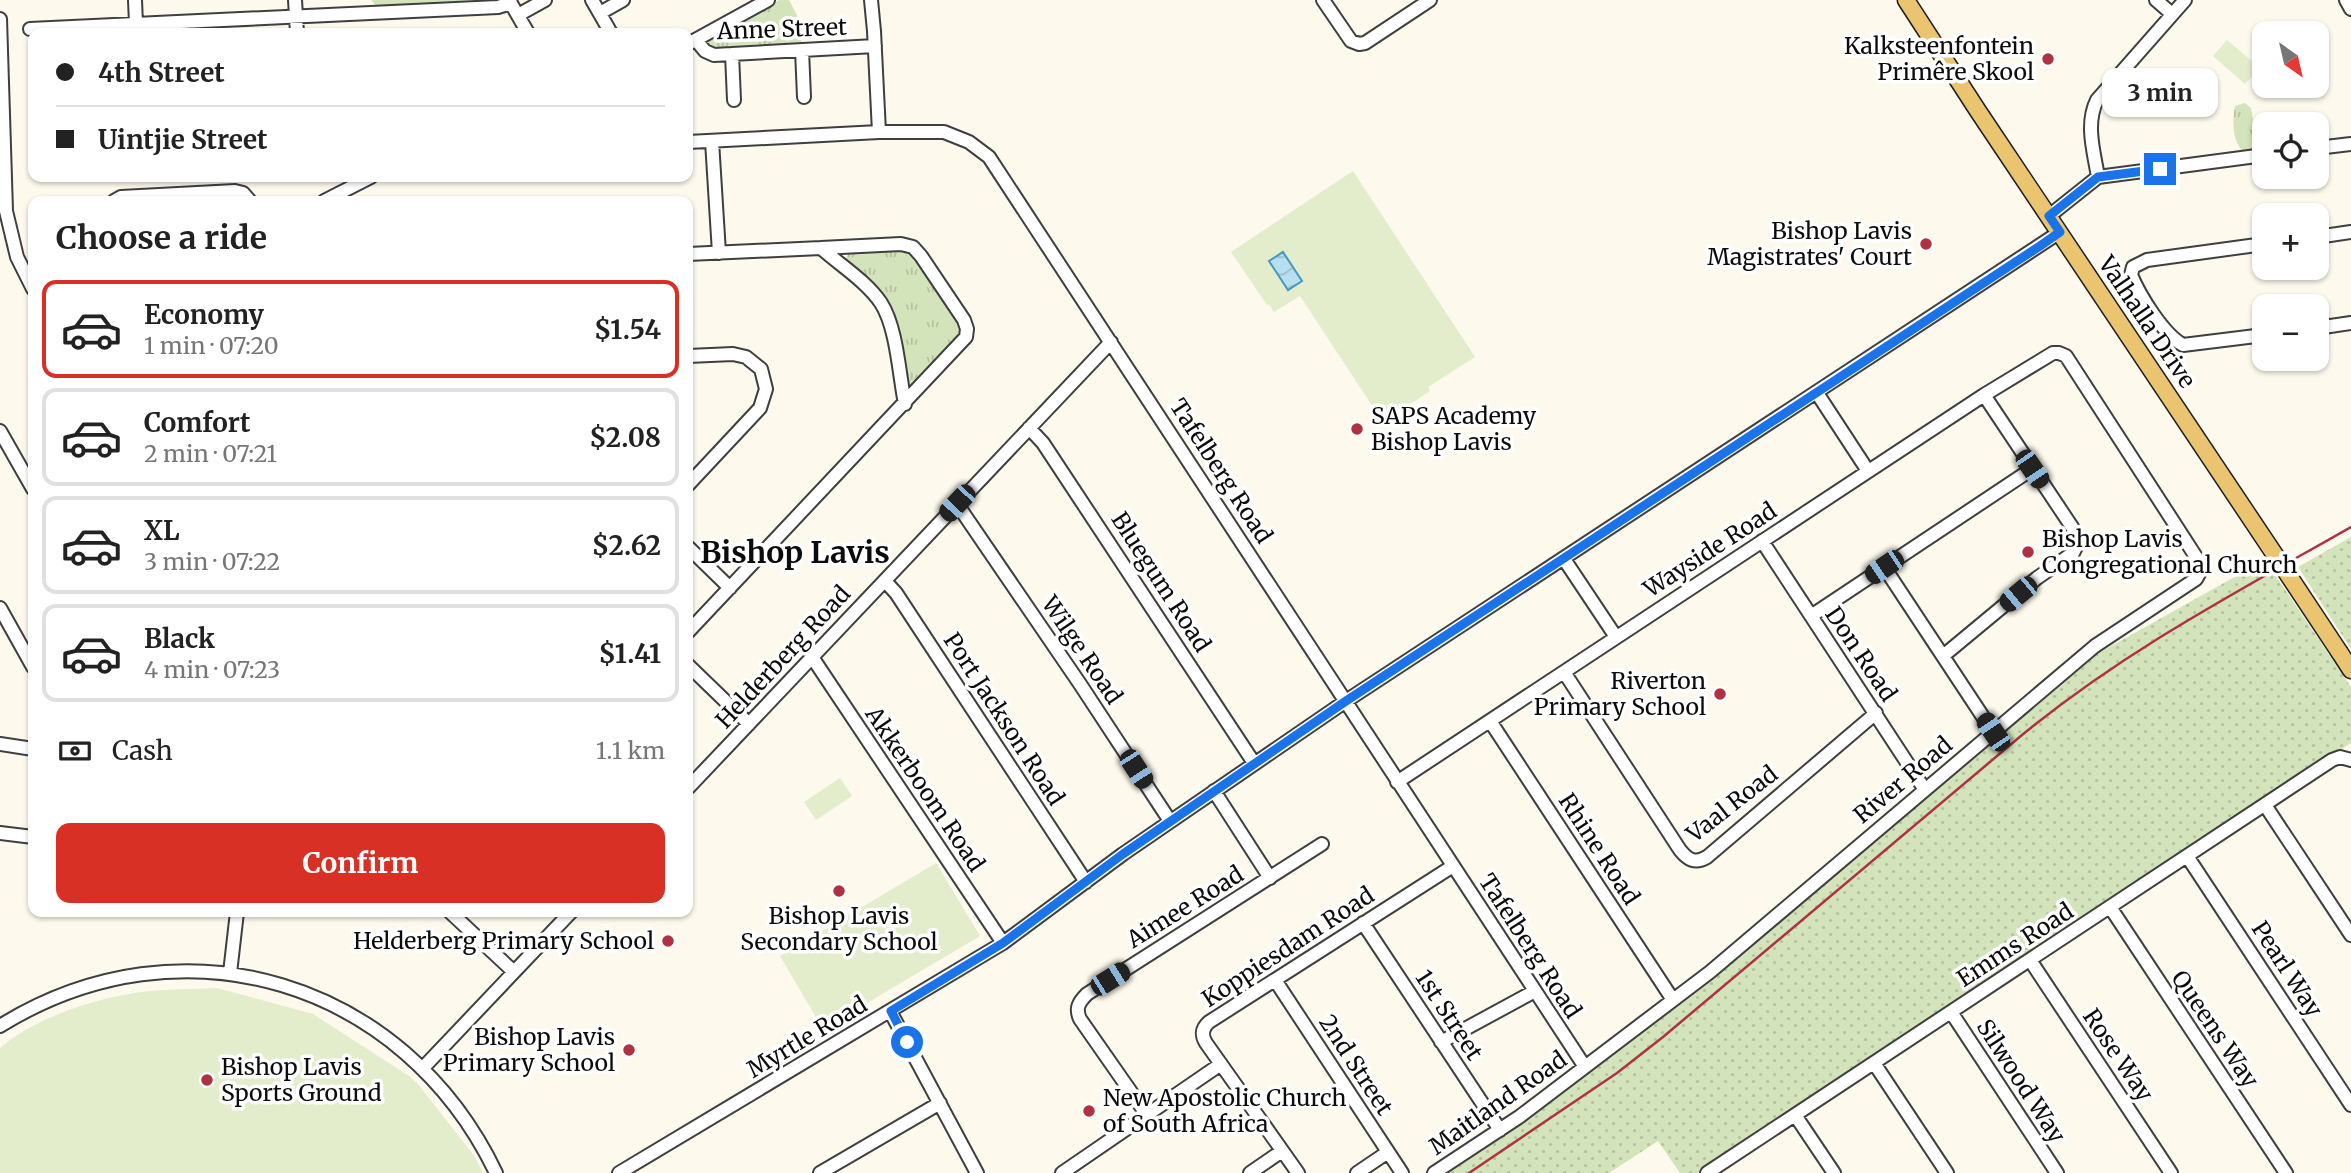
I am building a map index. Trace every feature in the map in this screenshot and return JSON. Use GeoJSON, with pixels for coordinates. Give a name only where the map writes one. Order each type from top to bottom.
{"type":"FeatureCollection","features":[{"type":"Feature","properties":{"kind":"main road","name":"Valhalla Drive"},"geometry":{"type":"LineString","coordinates":[[1906,0],[2351,670]]}},
{"type":"Feature","properties":{"kind":"street"},"geometry":{"type":"LineString","coordinates":[[135,0],[136,24]]}},
{"type":"Feature","properties":{"kind":"street"},"geometry":{"type":"LineString","coordinates":[[295,0],[297,28]]}},
{"type":"Feature","properties":{"kind":"street"},"geometry":{"type":"LineString","coordinates":[[95,28],[296,16],[368,6],[498,7],[545,0]]}},
{"type":"Feature","properties":{"kind":"street"},"geometry":{"type":"LineString","coordinates":[[592,0],[608,28]]}},
{"type":"Feature","properties":{"kind":"street"},"geometry":{"type":"LineString","coordinates":[[600,13],[622,0]]}},
{"type":"Feature","properties":{"kind":"street"},"geometry":{"type":"LineString","coordinates":[[693,41],[768,0]]}},
{"type":"Feature","properties":{"kind":"street"},"geometry":{"type":"LineString","coordinates":[[871,0],[879,132]]}},
{"type":"Feature","properties":{"kind":"street"},"geometry":{"type":"LineString","coordinates":[[1323,0],[1351,41],[1359,44],[1430,0]]}},
{"type":"Feature","properties":{"kind":"street"},"geometry":{"type":"LineString","coordinates":[[2156,0],[2172,14]]}},
{"type":"Feature","properties":{"kind":"street"},"geometry":{"type":"LineString","coordinates":[[2098,177],[2090,119],[2092,110],[2097,100],[2185,0]]}},
{"type":"Feature","properties":{"kind":"street"},"geometry":{"type":"LineString","coordinates":[[2346,0],[2351,9]]}},
{"type":"Feature","properties":{"kind":"street"},"geometry":{"type":"LineString","coordinates":[[513,6],[525,28]]}},
{"type":"Feature","properties":{"kind":"street"},"geometry":{"type":"LineString","coordinates":[[0,19],[2,195],[12,242],[28,280]]}},
{"type":"Feature","properties":{"kind":"street","name":"Anne Street"},"geometry":{"type":"LineString","coordinates":[[693,43],[707,53],[732,54],[875,46]]}},
{"type":"Feature","properties":{"kind":"street"},"geometry":{"type":"LineString","coordinates":[[802,50],[804,97]]}},
{"type":"Feature","properties":{"kind":"street"},"geometry":{"type":"LineString","coordinates":[[732,54],[734,100]]}},
{"type":"Feature","properties":{"kind":"street","name":"Tafelberg Road"},"geometry":{"type":"LineString","coordinates":[[693,142],[879,132],[944,132],[956,135],[989,157],[1585,1067]]}},
{"type":"Feature","properties":{"kind":"street"},"geometry":{"type":"LineString","coordinates":[[712,141],[719,253]]}},
{"type":"Feature","properties":{"kind":"street"},"geometry":{"type":"LineString","coordinates":[[2329,147],[2351,144]]}},
{"type":"Feature","properties":{"kind":"street"},"geometry":{"type":"LineString","coordinates":[[2049,216],[2098,177],[2252,157]]}},
{"type":"Feature","properties":{"kind":"street"},"geometry":{"type":"LineString","coordinates":[[348,195],[365,182]]}},
{"type":"Feature","properties":{"kind":"street"},"geometry":{"type":"LineString","coordinates":[[140,196],[235,191],[246,196]]}},
{"type":"Feature","properties":{"kind":"street","name":"Myrtle Road"},"geometry":{"type":"LineString","coordinates":[[619,1173],[1003,943],[1170,821],[1346,701],[2060,232]]}},
{"type":"Feature","properties":{"kind":"street"},"geometry":{"type":"LineString","coordinates":[[2329,235],[2351,232]]}},
{"type":"Feature","properties":{"kind":"street"},"geometry":{"type":"LineString","coordinates":[[693,254],[901,244],[913,247],[964,320],[967,329],[964,341],[693,627]]}},
{"type":"Feature","properties":{"kind":"street"},"geometry":{"type":"LineString","coordinates":[[2252,246],[2147,260],[2133,267],[2131,271],[2133,281],[2170,336],[2183,345],[2252,336]]}},
{"type":"Feature","properties":{"kind":"street"},"geometry":{"type":"LineString","coordinates":[[821,248],[873,293],[885,309],[905,404]]}},
{"type":"Feature","properties":{"kind":"street"},"geometry":{"type":"LineString","coordinates":[[2329,326],[2351,323]]}},
{"type":"Feature","properties":{"kind":"street","name":"Helderberg Road"},"geometry":{"type":"LineString","coordinates":[[693,783],[1111,342]]}},
{"type":"Feature","properties":{"kind":"street","name":"River Road"},"geometry":{"type":"LineString","coordinates":[[1585,1067],[1727,958],[2095,646],[2199,575],[2198,558],[2066,356],[2059,353],[2047,354]]}},
{"type":"Feature","properties":{"kind":"street"},"geometry":{"type":"LineString","coordinates":[[693,356],[733,354],[746,357],[761,369],[766,389],[760,408],[693,480]]}},
{"type":"Feature","properties":{"kind":"street","name":"Wayside Road"},"geometry":{"type":"LineString","coordinates":[[1397,782],[2047,354]]}},
{"type":"Feature","properties":{"kind":"street"},"geometry":{"type":"LineString","coordinates":[[1817,393],[1868,471]]}},
{"type":"Feature","properties":{"kind":"street"},"geometry":{"type":"LineString","coordinates":[[1943,656],[2076,549],[2076,533],[1984,395]]}},
{"type":"Feature","properties":{"kind":"street","name":"Bluegum Road"},"geometry":{"type":"LineString","coordinates":[[1029,428],[1043,443],[1254,763]]}},
{"type":"Feature","properties":{"kind":"street"},"geometry":{"type":"LineString","coordinates":[[0,431],[28,480]]}},
{"type":"Feature","properties":{"kind":"street"},"geometry":{"type":"LineString","coordinates":[[1811,616],[2032,469]]}},
{"type":"Feature","properties":{"kind":"street","name":"Wilge Road"},"geometry":{"type":"LineString","coordinates":[[957,503],[1170,821]]}},
{"type":"Feature","properties":{"kind":"street","name":"Don Road"},"geometry":{"type":"LineString","coordinates":[[1762,541],[1925,790]]}},
{"type":"Feature","properties":{"kind":"street"},"geometry":{"type":"LineString","coordinates":[[693,552],[730,588]]}},
{"type":"Feature","properties":{"kind":"street"},"geometry":{"type":"LineString","coordinates":[[1564,559],[1616,637]]}},
{"type":"Feature","properties":{"kind":"street"},"geometry":{"type":"LineString","coordinates":[[1884,567],[1993,732]]}},
{"type":"Feature","properties":{"kind":"street","name":"Port Jackson Road"},"geometry":{"type":"LineString","coordinates":[[884,581],[896,593],[1086,882]]}},
{"type":"Feature","properties":{"kind":"street"},"geometry":{"type":"LineString","coordinates":[[0,608],[28,658]]}},
{"type":"Feature","properties":{"kind":"street","name":"Akkerboom Road"},"geometry":{"type":"LineString","coordinates":[[812,657],[1003,943]]}},
{"type":"Feature","properties":{"kind":"street"},"geometry":{"type":"LineString","coordinates":[[693,670],[749,723]]}},
{"type":"Feature","properties":{"kind":"street","name":"Vaal Road"},"geometry":{"type":"LineString","coordinates":[[1564,672],[1681,850],[1689,859],[1695,861],[1714,851],[1876,713]]}},
{"type":"Feature","properties":{"kind":"street","name":"Rhine Road"},"geometry":{"type":"LineString","coordinates":[[1490,721],[1673,1000]]}},
{"type":"Feature","properties":{"kind":"street"},"geometry":{"type":"LineString","coordinates":[[0,744],[28,748]]}},
{"type":"Feature","properties":{"kind":"street","name":"Emms Road"},"geometry":{"type":"LineString","coordinates":[[1709,1173],[2332,760],[2340,757],[2349,759]]}},
{"type":"Feature","properties":{"kind":"street"},"geometry":{"type":"LineString","coordinates":[[1214,791],[1270,878]]}},
{"type":"Feature","properties":{"kind":"street"},"geometry":{"type":"LineString","coordinates":[[2265,805],[2351,935]]}},
{"type":"Feature","properties":{"kind":"street"},"geometry":{"type":"LineString","coordinates":[[0,833],[28,836]]}},
{"type":"Feature","properties":{"kind":"street","name":"Aimee Road"},"geometry":{"type":"LineString","coordinates":[[1147,1115],[1080,1019],[1077,1008],[1080,1001],[1322,844]]}},
{"type":"Feature","properties":{"kind":"street","name":"Pearl Way"},"geometry":{"type":"LineString","coordinates":[[2187,856],[2351,1105]]}},
{"type":"Feature","properties":{"kind":"street","name":"Koppiesdam Road"},"geometry":{"type":"LineString","coordinates":[[1298,1173],[1204,1040],[1206,1025],[1453,866]]}},
{"type":"Feature","properties":{"kind":"street","name":"Queens Way"},"geometry":{"type":"LineString","coordinates":[[2110,907],[2286,1173]]}},
{"type":"Feature","properties":{"kind":"street"},"geometry":{"type":"LineString","coordinates":[[230,973],[236,917]]}},
{"type":"Feature","properties":{"kind":"street"},"geometry":{"type":"LineString","coordinates":[[455,917],[514,972]]}},
{"type":"Feature","properties":{"kind":"street"},"geometry":{"type":"LineString","coordinates":[[422,1069],[566,917]]}},
{"type":"Feature","properties":{"kind":"street","name":"1st Street"},"geometry":{"type":"LineString","coordinates":[[1363,923],[1500,1130]]}},
{"type":"Feature","properties":{"kind":"street","name":"Rose Way"},"geometry":{"type":"LineString","coordinates":[[2030,960],[2171,1173]]}},
{"type":"Feature","properties":{"kind":"street"},"geometry":{"type":"LineString","coordinates":[[0,1026],[56,996],[105,981],[164,970],[230,973],[271,982],[314,996],[378,1031],[422,1069],[472,1130],[496,1173]]}},
{"type":"Feature","properties":{"kind":"street","name":"2nd Street"},"geometry":{"type":"LineString","coordinates":[[1275,980],[1402,1173]]}},
{"type":"Feature","properties":{"kind":"street"},"geometry":{"type":"LineString","coordinates":[[1441,1042],[1535,990]]}},
{"type":"Feature","properties":{"kind":"street"},"geometry":{"type":"LineString","coordinates":[[891,1011],[977,1173]]}},
{"type":"Feature","properties":{"kind":"street","name":"Silwood Way"},"geometry":{"type":"LineString","coordinates":[[1951,1012],[2057,1173]]}},
{"type":"Feature","properties":{"kind":"street"},"geometry":{"type":"LineString","coordinates":[[1874,1063],[1947,1173]]}},
{"type":"Feature","properties":{"kind":"street"},"geometry":{"type":"LineString","coordinates":[[1062,1173],[1221,1065]]}},
{"type":"Feature","properties":{"kind":"street","name":"Maitland Road"},"geometry":{"type":"LineString","coordinates":[[1434,1173],[1500,1130],[1585,1067]]}},
{"type":"Feature","properties":{"kind":"street"},"geometry":{"type":"LineString","coordinates":[[820,1173],[940,1103]]}},
{"type":"Feature","properties":{"kind":"street"},"geometry":{"type":"LineString","coordinates":[[1795,1115],[1834,1173]]}},
{"type":"Feature","properties":{"kind":"street"},"geometry":{"type":"LineString","coordinates":[[1250,1173],[1282,1151]]}},
{"type":"Feature","properties":{"kind":"street"},"geometry":{"type":"LineString","coordinates":[[1357,1173],[1388,1152]]}},
{"type":"Feature","properties":{"kind":"green space"},"geometry":{"type":"Polygon","coordinates":[[[371,0],[500,0],[378,8],[371,0]]]}},
{"type":"Feature","properties":{"kind":"green space"},"geometry":{"type":"Polygon","coordinates":[[[779,0],[789,0],[799,19],[802,47],[714,51],[705,43],[779,0]]]}},
{"type":"Feature","properties":{"kind":"green space"},"geometry":{"type":"Polygon","coordinates":[[[2227,40],[2252,61],[2252,77],[2245,84],[2213,56],[2227,40]]]}},
{"type":"Feature","properties":{"kind":"green space"},"geometry":{"type":"Polygon","coordinates":[[[2245,103],[2251,108],[2252,149],[2246,152],[2241,149],[2236,138],[2233,125],[2235,106],[2245,103]]]}},
{"type":"Feature","properties":{"kind":"green space"},"geometry":{"type":"Polygon","coordinates":[[[1353,171],[1475,357],[1428,387],[1430,391],[1383,422],[1300,296],[1274,312],[1231,252],[1353,171]]]}},
{"type":"Feature","properties":{"kind":"green space"},"geometry":{"type":"Polygon","coordinates":[[[903,249],[911,252],[961,324],[962,334],[909,388],[895,326],[845,261],[849,252],[903,249]]]}},
{"type":"Feature","properties":{"kind":"green space"},"geometry":{"type":"Polygon","coordinates":[[[2351,537],[2351,649],[2298,567],[2351,537]]]}},
{"type":"Feature","properties":{"kind":"green space"},"geometry":{"type":"Polygon","coordinates":[[[2256,565],[2269,566],[2351,687],[2351,743],[1699,1173],[1680,1173],[1658,1141],[1609,1173],[1447,1173],[1505,1135],[1720,973],[2097,654],[2256,565]]]}},
{"type":"Feature","properties":{"kind":"green space"},"geometry":{"type":"Polygon","coordinates":[[[840,778],[852,796],[816,820],[804,802],[840,778]]]}},
{"type":"Feature","properties":{"kind":"green space"},"geometry":{"type":"Polygon","coordinates":[[[936,863],[980,936],[823,1029],[780,956],[936,863]]]}},
{"type":"Feature","properties":{"kind":"green space","name":"Bishop Lavis Sports Ground"},"geometry":{"type":"Polygon","coordinates":[[[217,988],[313,1014],[409,1076],[475,1157],[483,1173],[0,1173],[0,1048],[30,1027],[86,1004],[150,991],[217,988]]]}},
{"type":"Feature","properties":{"kind":"water"},"geometry":{"type":"Polygon","coordinates":[[[1283,252],[1302,281],[1288,290],[1269,261],[1283,252]]]}},
{"type":"Feature","properties":{"kind":"railway"},"geometry":{"type":"LineString","coordinates":[[1469,1173],[1617,1073],[1663,1037],[2061,704],[2141,649],[2351,527]]}},
{"type":"Feature","properties":{"kind":"place","name":"Kalksteenfontein Primêre Skool"},"geometry":{"type":"Point","coordinates":[2048,59]}},
{"type":"Feature","properties":{"kind":"place","name":"Bishop Lavis Magistrates' Court"},"geometry":{"type":"Point","coordinates":[1926,244]}},
{"type":"Feature","properties":{"kind":"place","name":"SAPS Academy Bishop Lavis"},"geometry":{"type":"Point","coordinates":[1357,429]}},
{"type":"Feature","properties":{"kind":"place","name":"Bishop Lavis Congregational Church"},"geometry":{"type":"Point","coordinates":[2028,552]}},
{"type":"Feature","properties":{"kind":"place","name":"Riverton Primary School"},"geometry":{"type":"Point","coordinates":[1720,694]}},
{"type":"Feature","properties":{"kind":"place","name":"Bishop Lavis Secondary School"},"geometry":{"type":"Point","coordinates":[839,891]}},
{"type":"Feature","properties":{"kind":"place","name":"Helderberg Primary School"},"geometry":{"type":"Point","coordinates":[668,941]}},
{"type":"Feature","properties":{"kind":"place","name":"Bishop Lavis Primary School"},"geometry":{"type":"Point","coordinates":[629,1050]}},
{"type":"Feature","properties":{"kind":"place","name":"Bishop Lavis Sports Ground"},"geometry":{"type":"Point","coordinates":[207,1080]}},
{"type":"Feature","properties":{"kind":"place","name":"New Apostolic Church of South Africa"},"geometry":{"type":"Point","coordinates":[1089,1111]}},
{"type":"Feature","properties":{"kind":"district","name":"Bishop Lavis"},"geometry":{"type":"Point","coordinates":[795,553]}},
{"type":"Feature","properties":{"kind":"route"},"geometry":{"type":"LineString","coordinates":[[907,1042],[891,1011],[1003,943],[1123,854],[1346,701],[2040,246],[2060,232],[2049,216],[2098,177],[2160,169]]}}]}
